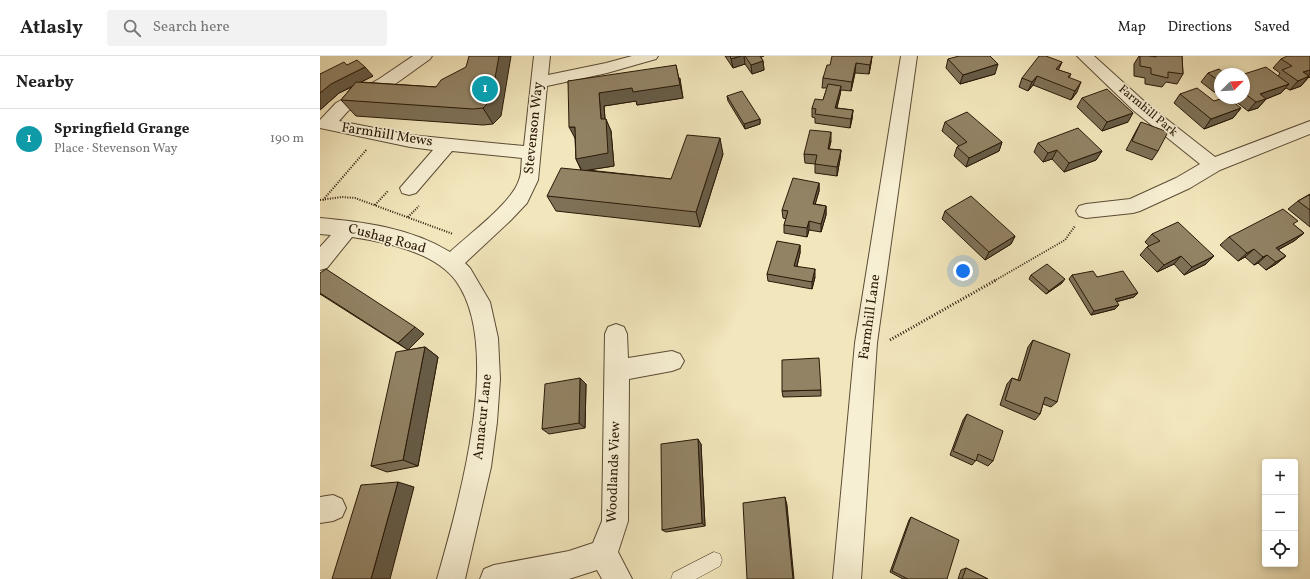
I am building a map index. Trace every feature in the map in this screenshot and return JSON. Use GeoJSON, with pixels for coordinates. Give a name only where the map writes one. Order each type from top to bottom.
{"type":"FeatureCollection","features":[{"type":"Feature","properties":{"kind":"street","name":"Farmhill Mews"},"geometry":{"type":"LineString","coordinates":[[323,127],[342,107],[385,83],[424,56]]}},
{"type":"Feature","properties":{"kind":"street","name":"Stevenson Way"},"geometry":{"type":"LineString","coordinates":[[451,264],[476,242],[520,198],[528,180],[542,56]]}},
{"type":"Feature","properties":{"kind":"street"},"geometry":{"type":"LineString","coordinates":[[540,82],[607,68],[650,56]]}},
{"type":"Feature","properties":{"kind":"street","name":"Farmhill Lane"},"geometry":{"type":"LineString","coordinates":[[847,579],[866,343],[909,56]]}},
{"type":"Feature","properties":{"kind":"street","name":"Farmhill Park"},"geometry":{"type":"LineString","coordinates":[[1085,56],[1140,107],[1213,165]]}},
{"type":"Feature","properties":{"kind":"street","name":"Farmhill Mews"},"geometry":{"type":"LineString","coordinates":[[323,127],[410,141],[532,153]]}},
{"type":"Feature","properties":{"kind":"street"},"geometry":{"type":"LineString","coordinates":[[1086,211],[1132,206],[1183,183],[1213,165],[1310,127]]}},
{"type":"Feature","properties":{"kind":"street","name":"Farmhill Mews"},"geometry":{"type":"LineString","coordinates":[[410,188],[448,144]]}},
{"type":"Feature","properties":{"kind":"street","name":"Cushag Road"},"geometry":{"type":"LineString","coordinates":[[320,226],[348,228],[417,244],[435,252],[451,264]]}},
{"type":"Feature","properties":{"kind":"street"},"geometry":{"type":"LineString","coordinates":[[320,262],[348,228]]}},
{"type":"Feature","properties":{"kind":"street","name":"Annacur Lane"},"geometry":{"type":"LineString","coordinates":[[451,264],[463,274],[474,290],[482,311],[489,354],[486,414],[480,457],[472,499],[451,579]]}},
{"type":"Feature","properties":{"kind":"street","name":"Woodlands View"},"geometry":{"type":"LineString","coordinates":[[603,554],[615,521],[616,334]]}},
{"type":"Feature","properties":{"kind":"street"},"geometry":{"type":"LineString","coordinates":[[617,371],[672,361]]}},
{"type":"Feature","properties":{"kind":"street"},"geometry":{"type":"LineString","coordinates":[[494,579],[569,565],[603,554],[618,579]]}},
{"type":"Feature","properties":{"kind":"lane"},"geometry":{"type":"LineString","coordinates":[[679,579],[714,560]]}},
{"type":"Feature","properties":{"kind":"path"},"geometry":{"type":"LineString","coordinates":[[321,200],[379,135]]}},
{"type":"Feature","properties":{"kind":"path"},"geometry":{"type":"LineString","coordinates":[[321,200],[342,197],[355,198],[476,242]]}},
{"type":"Feature","properties":{"kind":"path"},"geometry":{"type":"LineString","coordinates":[[886,343],[1065,240],[1086,211]]}},
{"type":"Feature","properties":{"kind":"building"},"geometry":{"type":"Polygon","coordinates":[[[469,56],[499,56],[491,100],[483,108],[473,109],[341,100],[356,82],[436,87],[441,80],[466,67],[469,56]]]}},
{"type":"Feature","properties":{"kind":"building"},"geometry":{"type":"Polygon","coordinates":[[[730,56],[741,56],[731,59],[730,56]]]}},
{"type":"Feature","properties":{"kind":"building"},"geometry":{"type":"Polygon","coordinates":[[[745,56],[760,56],[763,61],[751,65],[745,56]]]}},
{"type":"Feature","properties":{"kind":"building"},"geometry":{"type":"Polygon","coordinates":[[[832,56],[872,56],[870,65],[856,63],[852,82],[823,78],[827,65],[830,65],[832,56]]]}},
{"type":"Feature","properties":{"kind":"building"},"geometry":{"type":"Polygon","coordinates":[[[959,56],[990,56],[998,64],[963,75],[948,59],[959,56]]]}},
{"type":"Feature","properties":{"kind":"building"},"geometry":{"type":"Polygon","coordinates":[[[1039,56],[1046,56],[1062,62],[1056,69],[1071,74],[1068,77],[1081,82],[1075,91],[1037,76],[1032,82],[1022,78],[1039,56]]]}},
{"type":"Feature","properties":{"kind":"building"},"geometry":{"type":"Polygon","coordinates":[[[1140,56],[1182,56],[1183,74],[1168,72],[1168,78],[1151,74],[1151,68],[1140,66],[1140,56]]]}},
{"type":"Feature","properties":{"kind":"building"},"geometry":{"type":"Polygon","coordinates":[[[1287,56],[1310,56],[1310,70],[1303,72],[1309,76],[1298,81],[1282,70],[1292,66],[1281,59],[1287,56]]]}},
{"type":"Feature","properties":{"kind":"building"},"geometry":{"type":"Polygon","coordinates":[[[357,60],[365,67],[331,84],[320,93],[320,74],[344,62],[347,65],[357,60]]]}},
{"type":"Feature","properties":{"kind":"building"},"geometry":{"type":"Polygon","coordinates":[[[676,65],[680,85],[633,92],[632,88],[599,93],[601,119],[606,119],[608,153],[576,159],[575,127],[569,127],[568,81],[676,65]]]}},
{"type":"Feature","properties":{"kind":"building"},"geometry":{"type":"Polygon","coordinates":[[[1266,67],[1289,84],[1260,94],[1266,99],[1256,102],[1250,98],[1250,72],[1266,67]]]}},
{"type":"Feature","properties":{"kind":"building"},"geometry":{"type":"Polygon","coordinates":[[[1214,71],[1214,78],[1208,73],[1214,71]]]}},
{"type":"Feature","properties":{"kind":"building"},"geometry":{"type":"Polygon","coordinates":[[[828,84],[841,86],[835,108],[853,110],[851,119],[815,114],[816,109],[812,108],[815,99],[823,100],[828,84]]]}},
{"type":"Feature","properties":{"kind":"building"},"geometry":{"type":"Polygon","coordinates":[[[1197,88],[1214,101],[1214,104],[1236,104],[1241,108],[1211,119],[1180,94],[1197,88]]]}},
{"type":"Feature","properties":{"kind":"building"},"geometry":{"type":"Polygon","coordinates":[[[1107,89],[1133,113],[1107,122],[1082,98],[1107,89]]]}},
{"type":"Feature","properties":{"kind":"building"},"geometry":{"type":"Polygon","coordinates":[[[742,91],[760,119],[744,124],[727,96],[742,91]]]}},
{"type":"Feature","properties":{"kind":"building"},"geometry":{"type":"Polygon","coordinates":[[[967,112],[1002,142],[969,158],[957,147],[967,142],[945,122],[967,112]]]}},
{"type":"Feature","properties":{"kind":"building"},"geometry":{"type":"Polygon","coordinates":[[[1141,122],[1168,132],[1158,151],[1132,141],[1141,122]]]}},
{"type":"Feature","properties":{"kind":"building"},"geometry":{"type":"Polygon","coordinates":[[[1078,128],[1102,151],[1069,163],[1057,150],[1048,153],[1038,143],[1078,128]]]}},
{"type":"Feature","properties":{"kind":"building"},"geometry":{"type":"Polygon","coordinates":[[[810,130],[831,132],[828,149],[841,150],[837,167],[815,164],[817,155],[804,154],[810,130]]]}},
{"type":"Feature","properties":{"kind":"building"},"geometry":{"type":"Polygon","coordinates":[[[687,135],[720,138],[696,212],[547,196],[561,168],[671,179],[687,135]]]}},
{"type":"Feature","properties":{"kind":"building"},"geometry":{"type":"Polygon","coordinates":[[[793,178],[819,183],[813,204],[826,206],[821,224],[809,221],[807,228],[784,225],[788,211],[782,210],[793,178]]]}},
{"type":"Feature","properties":{"kind":"building"},"geometry":{"type":"Polygon","coordinates":[[[1309,195],[1310,196],[1310,210],[1298,201],[1309,195]]]}},
{"type":"Feature","properties":{"kind":"building"},"geometry":{"type":"Polygon","coordinates":[[[971,196],[1015,236],[989,252],[945,211],[971,196]]]}},
{"type":"Feature","properties":{"kind":"building"},"geometry":{"type":"Polygon","coordinates":[[[1283,209],[1298,221],[1293,224],[1304,233],[1276,248],[1286,256],[1276,262],[1267,255],[1263,257],[1254,249],[1247,253],[1229,237],[1283,209]]]}},
{"type":"Feature","properties":{"kind":"building"},"geometry":{"type":"Polygon","coordinates":[[[1178,222],[1214,256],[1192,267],[1181,256],[1164,265],[1147,247],[1160,241],[1152,234],[1178,222]]]}},
{"type":"Feature","properties":{"kind":"building"},"geometry":{"type":"Polygon","coordinates":[[[777,241],[800,245],[794,266],[815,269],[812,282],[767,274],[777,241]]]}},
{"type":"Feature","properties":{"kind":"building"},"geometry":{"type":"Polygon","coordinates":[[[1047,264],[1065,279],[1049,291],[1031,275],[1047,264]]]}},
{"type":"Feature","properties":{"kind":"building"},"geometry":{"type":"Polygon","coordinates":[[[326,269],[415,327],[398,343],[320,293],[320,273],[326,269]]]}},
{"type":"Feature","properties":{"kind":"building"},"geometry":{"type":"Polygon","coordinates":[[[1093,271],[1097,277],[1123,271],[1138,293],[1115,299],[1119,305],[1094,311],[1072,275],[1093,271]]]}},
{"type":"Feature","properties":{"kind":"building"},"geometry":{"type":"Polygon","coordinates":[[[1033,340],[1070,354],[1057,402],[1045,397],[1040,414],[1005,400],[1012,378],[1020,381],[1033,340]]]}},
{"type":"Feature","properties":{"kind":"building"},"geometry":{"type":"Polygon","coordinates":[[[425,347],[403,460],[371,466],[396,352],[425,347]]]}},
{"type":"Feature","properties":{"kind":"building"},"geometry":{"type":"Polygon","coordinates":[[[819,358],[821,390],[782,391],[782,360],[819,358]]]}},
{"type":"Feature","properties":{"kind":"building"},"geometry":{"type":"Polygon","coordinates":[[[580,378],[579,423],[542,429],[545,384],[580,378]]]}},
{"type":"Feature","properties":{"kind":"building"},"geometry":{"type":"Polygon","coordinates":[[[967,414],[1003,431],[993,461],[978,454],[976,461],[953,451],[967,414]]]}},
{"type":"Feature","properties":{"kind":"building"},"geometry":{"type":"Polygon","coordinates":[[[698,439],[702,523],[662,530],[661,444],[698,439]]]}},
{"type":"Feature","properties":{"kind":"building"},"geometry":{"type":"Polygon","coordinates":[[[398,482],[371,579],[332,579],[361,485],[398,482]]]}},
{"type":"Feature","properties":{"kind":"building"},"geometry":{"type":"Polygon","coordinates":[[[785,497],[793,579],[747,579],[743,503],[785,497]]]}},
{"type":"Feature","properties":{"kind":"building"},"geometry":{"type":"Polygon","coordinates":[[[911,517],[959,540],[947,579],[908,579],[892,571],[911,517]]]}},
{"type":"Feature","properties":{"kind":"building"},"geometry":{"type":"Polygon","coordinates":[[[966,568],[988,579],[962,579],[966,568]]]}},
{"type":"Feature","properties":{"kind":"place","name":"Springfield Grange"},"geometry":{"type":"Point","coordinates":[485,89]}}]}
